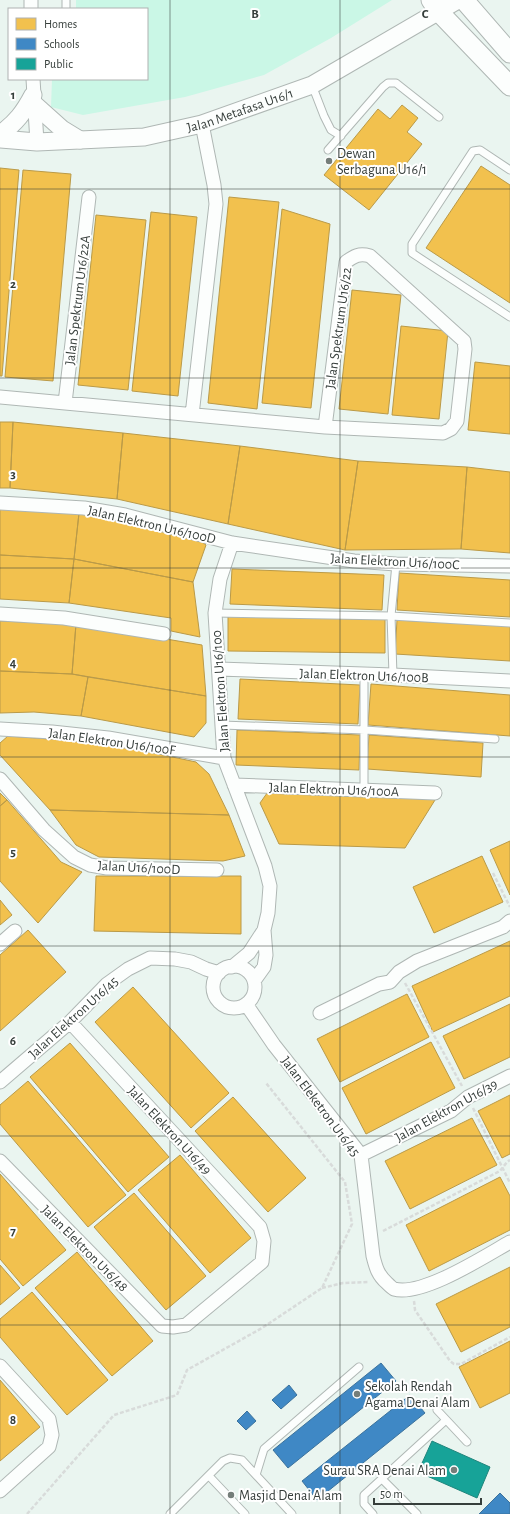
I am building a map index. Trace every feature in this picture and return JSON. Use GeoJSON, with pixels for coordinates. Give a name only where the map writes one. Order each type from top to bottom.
{"type":"FeatureCollection","features":[{"type":"Feature","properties":{"kind":"main road"},"geometry":{"type":"LineString","coordinates":[[464,0],[510,53]]}},
{"type":"Feature","properties":{"kind":"main road"},"geometry":{"type":"LineString","coordinates":[[435,6],[510,86]]}},
{"type":"Feature","properties":{"kind":"street","name":"Jalan Metafasa U16/1"},"geometry":{"type":"LineString","coordinates":[[0,139],[37,142],[144,137],[202,124],[312,84],[435,6],[458,0]]}},
{"type":"Feature","properties":{"kind":"street"},"geometry":{"type":"LineString","coordinates":[[0,134],[20,118],[33,92]]}},
{"type":"Feature","properties":{"kind":"street"},"geometry":{"type":"LineString","coordinates":[[33,92],[62,129],[80,140]]}},
{"type":"Feature","properties":{"kind":"street"},"geometry":{"type":"LineString","coordinates":[[33,92],[37,142]]}},
{"type":"Feature","properties":{"kind":"street"},"geometry":{"type":"LineString","coordinates":[[192,415],[216,204],[214,185],[202,124]]}},
{"type":"Feature","properties":{"kind":"street","name":"Jalan Spektrum U16/22A"},"geometry":{"type":"LineString","coordinates":[[65,403],[89,197]]}},
{"type":"Feature","properties":{"kind":"street","name":"Jalan Spektrum U16/22"},"geometry":{"type":"LineString","coordinates":[[0,397],[325,427],[443,433],[451,429],[457,421],[465,349],[464,340],[370,256],[363,254],[355,255],[346,262],[325,427]]}},
{"type":"Feature","properties":{"kind":"street","name":"Jalan Elektron U16/100D"},"geometry":{"type":"LineString","coordinates":[[0,503],[84,508],[125,515],[232,543]]}},
{"type":"Feature","properties":{"kind":"street","name":"Jalan Elektron U16/100C"},"geometry":{"type":"LineString","coordinates":[[232,543],[354,561],[396,564],[510,566]]}},
{"type":"Feature","properties":{"kind":"street","name":"Jalan Elektron U16/100"},"geometry":{"type":"LineString","coordinates":[[232,543],[220,579],[215,613],[224,758],[270,886],[268,913],[264,930]]}},
{"type":"Feature","properties":{"kind":"street"},"geometry":{"type":"LineString","coordinates":[[0,614],[64,618],[164,634]]}},
{"type":"Feature","properties":{"kind":"street","name":"Jalan Elektron U16/100B"},"geometry":{"type":"LineString","coordinates":[[219,669],[510,681]]}},
{"type":"Feature","properties":{"kind":"street","name":"Jalan Elektron U16/100F"},"geometry":{"type":"LineString","coordinates":[[0,729],[52,732],[108,738],[224,758]]}},
{"type":"Feature","properties":{"kind":"street","name":"Jalan U16/100D"},"geometry":{"type":"LineString","coordinates":[[0,779],[44,830],[74,858],[90,865],[107,868],[217,870]]}},
{"type":"Feature","properties":{"kind":"street","name":"Jalan Elektron U16/100A"},"geometry":{"type":"LineString","coordinates":[[234,785],[435,793]]}},
{"type":"Feature","properties":{"kind":"street"},"geometry":{"type":"LineString","coordinates":[[320,1013],[379,984],[390,982],[399,972],[417,961],[503,927],[510,921]]}},
{"type":"Feature","properties":{"kind":"street"},"geometry":{"type":"LineString","coordinates":[[232,967],[249,953],[264,930]]}},
{"type":"Feature","properties":{"kind":"street"},"geometry":{"type":"LineString","coordinates":[[254,982],[264,967],[266,955],[264,930]]}},
{"type":"Feature","properties":{"kind":"street"},"geometry":{"type":"LineString","coordinates":[[0,944],[15,931]]}},
{"type":"Feature","properties":{"kind":"street","name":"Jalan Elektron U16/45"},"geometry":{"type":"LineString","coordinates":[[0,1082],[70,1022],[107,984],[128,969],[150,958],[175,959],[191,962],[219,973]]}},
{"type":"Feature","properties":{"kind":"street"},"geometry":{"type":"LineString","coordinates":[[232,967],[243,968],[252,976],[255,988],[254,994],[246,1004],[233,1008],[221,1003],[216,998],[214,985],[219,973],[222,970],[232,967]]}},
{"type":"Feature","properties":{"kind":"street","name":"Jalan Eleketron U16/45"},"geometry":{"type":"LineString","coordinates":[[246,1004],[274,1044],[361,1155],[370,1237],[376,1270],[380,1277],[393,1288]]}},
{"type":"Feature","properties":{"kind":"street","name":"Jalan Elektron U16/49"},"geometry":{"type":"LineString","coordinates":[[70,1022],[260,1227],[264,1242],[262,1262],[186,1325],[173,1327]]}},
{"type":"Feature","properties":{"kind":"street","name":"Jalan Elektron U16/39"},"geometry":{"type":"LineString","coordinates":[[361,1155],[451,1111],[468,1097],[510,1076]]}},
{"type":"Feature","properties":{"kind":"street","name":"Jalan Elektron U16/48"},"geometry":{"type":"LineString","coordinates":[[0,1161],[162,1326],[173,1327]]}},
{"type":"Feature","properties":{"kind":"street"},"geometry":{"type":"LineString","coordinates":[[393,1288],[412,1289],[440,1280],[510,1242]]}},
{"type":"Feature","properties":{"kind":"street"},"geometry":{"type":"LineString","coordinates":[[0,1366],[50,1419],[52,1435],[50,1447],[0,1490]]}},
{"type":"Feature","properties":{"kind":"lane"},"geometry":{"type":"LineString","coordinates":[[328,150],[342,136],[382,87],[388,83],[396,83],[439,117]]}},
{"type":"Feature","properties":{"kind":"lane"},"geometry":{"type":"LineString","coordinates":[[312,84],[324,116],[332,130],[342,136]]}},
{"type":"Feature","properties":{"kind":"lane"},"geometry":{"type":"LineString","coordinates":[[510,170],[480,150],[473,151],[412,244],[412,253],[510,317]]}},
{"type":"Feature","properties":{"kind":"lane"},"geometry":{"type":"LineString","coordinates":[[393,675],[391,616],[396,564]]}},
{"type":"Feature","properties":{"kind":"lane"},"geometry":{"type":"LineString","coordinates":[[215,613],[391,616],[510,623]]}},
{"type":"Feature","properties":{"kind":"lane"},"geometry":{"type":"LineString","coordinates":[[364,674],[364,789]]}},
{"type":"Feature","properties":{"kind":"lane"},"geometry":{"type":"LineString","coordinates":[[222,725],[365,730],[495,739]]}},
{"type":"Feature","properties":{"kind":"lane"},"geometry":{"type":"LineString","coordinates":[[256,1475],[264,1449],[360,1367]]}},
{"type":"Feature","properties":{"kind":"lane"},"geometry":{"type":"LineString","coordinates":[[437,1410],[467,1442]]}},
{"type":"Feature","properties":{"kind":"lane"},"geometry":{"type":"LineString","coordinates":[[373,1514],[364,1504],[367,1492],[446,1420]]}},
{"type":"Feature","properties":{"kind":"lane"},"geometry":{"type":"LineString","coordinates":[[170,1514],[224,1461],[230,1458],[242,1460],[292,1514]]}},
{"type":"Feature","properties":{"kind":"lane"},"geometry":{"type":"LineString","coordinates":[[208,1476],[245,1514]]}},
{"type":"Feature","properties":{"kind":"lane"},"geometry":{"type":"LineString","coordinates":[[382,1479],[417,1514]]}},
{"type":"Feature","properties":{"kind":"path"},"geometry":{"type":"LineString","coordinates":[[493,873],[510,907]]}},
{"type":"Feature","properties":{"kind":"path"},"geometry":{"type":"LineString","coordinates":[[399,972],[468,1097],[510,1183]]}},
{"type":"Feature","properties":{"kind":"path"},"geometry":{"type":"LineString","coordinates":[[266,1083],[345,1182],[352,1224],[322,1288]]}},
{"type":"Feature","properties":{"kind":"path"},"geometry":{"type":"LineString","coordinates":[[370,1237],[500,1171],[510,1160]]}},
{"type":"Feature","properties":{"kind":"path"},"geometry":{"type":"LineString","coordinates":[[27,1514],[114,1415],[177,1395],[187,1370],[262,1328],[322,1288],[343,1283],[366,1281],[393,1288]]}},
{"type":"Feature","properties":{"kind":"path"},"geometry":{"type":"LineString","coordinates":[[412,1289],[415,1310],[450,1361],[454,1364],[461,1364],[510,1337]]}},
{"type":"Feature","properties":{"kind":"green space"},"geometry":{"type":"Polygon","coordinates":[[[76,0],[392,0],[331,38],[264,75],[185,97],[83,115],[51,107],[52,80],[148,80],[148,8],[76,8],[76,0]]]}},
{"type":"Feature","properties":{"kind":"building: Homes"},"geometry":{"type":"Polygon","coordinates":[[[402,105],[418,118],[407,132],[422,144],[369,210],[324,175],[378,109],[390,119],[402,105]]]}},
{"type":"Feature","properties":{"kind":"building: Homes"},"geometry":{"type":"Polygon","coordinates":[[[481,166],[510,185],[510,303],[426,248],[481,166]]]}},
{"type":"Feature","properties":{"kind":"building: Homes"},"geometry":{"type":"Polygon","coordinates":[[[0,168],[19,170],[2,376],[0,376],[0,168]]]}},
{"type":"Feature","properties":{"kind":"building: Homes"},"geometry":{"type":"Polygon","coordinates":[[[23,170],[71,174],[53,381],[5,377],[23,170]]]}},
{"type":"Feature","properties":{"kind":"building: Homes"},"geometry":{"type":"Polygon","coordinates":[[[229,197],[279,202],[257,409],[208,403],[229,197]]]}},
{"type":"Feature","properties":{"kind":"building: Homes"},"geometry":{"type":"Polygon","coordinates":[[[282,209],[330,224],[311,408],[262,403],[282,209]]]}},
{"type":"Feature","properties":{"kind":"building: Homes"},"geometry":{"type":"Polygon","coordinates":[[[151,212],[197,217],[178,396],[132,391],[151,212]]]}},
{"type":"Feature","properties":{"kind":"building: Homes"},"geometry":{"type":"Polygon","coordinates":[[[96,215],[146,220],[128,390],[78,385],[96,215]]]}},
{"type":"Feature","properties":{"kind":"building: Homes"},"geometry":{"type":"Polygon","coordinates":[[[352,290],[401,295],[388,414],[339,409],[352,290]]]}},
{"type":"Feature","properties":{"kind":"building: Homes"},"geometry":{"type":"Polygon","coordinates":[[[401,326],[448,331],[439,419],[392,415],[401,326]]]}},
{"type":"Feature","properties":{"kind":"building: Homes"},"geometry":{"type":"Polygon","coordinates":[[[475,362],[510,366],[510,434],[468,430],[475,362]]]}},
{"type":"Feature","properties":{"kind":"building: Homes"},"geometry":{"type":"Polygon","coordinates":[[[0,422],[13,422],[10,488],[0,488],[0,422]]]}},
{"type":"Feature","properties":{"kind":"building: Homes"},"geometry":{"type":"Polygon","coordinates":[[[13,422],[123,433],[117,499],[10,488],[13,422]]]}},
{"type":"Feature","properties":{"kind":"building: Homes"},"geometry":{"type":"Polygon","coordinates":[[[123,433],[240,446],[228,524],[117,499],[123,433]]]}},
{"type":"Feature","properties":{"kind":"building: Homes"},"geometry":{"type":"Polygon","coordinates":[[[240,446],[358,461],[345,550],[228,524],[240,446]]]}},
{"type":"Feature","properties":{"kind":"building: Homes"},"geometry":{"type":"Polygon","coordinates":[[[358,461],[467,467],[461,549],[345,550],[358,461]]]}},
{"type":"Feature","properties":{"kind":"building: Homes"},"geometry":{"type":"Polygon","coordinates":[[[467,467],[510,472],[510,553],[461,549],[467,467]]]}},
{"type":"Feature","properties":{"kind":"building: Homes"},"geometry":{"type":"Polygon","coordinates":[[[0,509],[79,513],[74,559],[0,555],[0,509]]]}},
{"type":"Feature","properties":{"kind":"building: Homes"},"geometry":{"type":"Polygon","coordinates":[[[79,513],[198,539],[206,545],[193,582],[74,559],[79,513]]]}},
{"type":"Feature","properties":{"kind":"building: Homes"},"geometry":{"type":"Polygon","coordinates":[[[0,555],[74,559],[69,603],[0,599],[0,555]]]}},
{"type":"Feature","properties":{"kind":"building: Homes"},"geometry":{"type":"Polygon","coordinates":[[[74,559],[193,582],[200,637],[171,631],[171,618],[69,603],[74,559]]]}},
{"type":"Feature","properties":{"kind":"building: Homes"},"geometry":{"type":"Polygon","coordinates":[[[232,569],[384,575],[382,610],[230,604],[232,569]]]}},
{"type":"Feature","properties":{"kind":"building: Homes"},"geometry":{"type":"Polygon","coordinates":[[[399,573],[510,580],[510,617],[397,610],[399,573]]]}},
{"type":"Feature","properties":{"kind":"building: Homes"},"geometry":{"type":"Polygon","coordinates":[[[228,616],[385,619],[385,653],[228,651],[228,616]]]}},
{"type":"Feature","properties":{"kind":"building: Homes"},"geometry":{"type":"Polygon","coordinates":[[[397,620],[510,626],[510,661],[395,654],[397,620]]]}},
{"type":"Feature","properties":{"kind":"building: Homes"},"geometry":{"type":"Polygon","coordinates":[[[0,621],[76,624],[72,674],[0,671],[0,621]]]}},
{"type":"Feature","properties":{"kind":"building: Homes"},"geometry":{"type":"Polygon","coordinates":[[[76,624],[202,645],[206,696],[72,674],[76,624]]]}},
{"type":"Feature","properties":{"kind":"building: Homes"},"geometry":{"type":"Polygon","coordinates":[[[0,671],[72,674],[88,677],[81,716],[34,712],[0,713],[0,671]]]}},
{"type":"Feature","properties":{"kind":"building: Homes"},"geometry":{"type":"Polygon","coordinates":[[[88,677],[206,696],[206,723],[194,737],[81,716],[88,677]]]}},
{"type":"Feature","properties":{"kind":"building: Homes"},"geometry":{"type":"Polygon","coordinates":[[[240,679],[360,685],[358,724],[238,719],[240,679]]]}},
{"type":"Feature","properties":{"kind":"building: Homes"},"geometry":{"type":"Polygon","coordinates":[[[371,684],[510,695],[510,736],[368,725],[371,684]]]}},
{"type":"Feature","properties":{"kind":"building: Homes"},"geometry":{"type":"Polygon","coordinates":[[[237,730],[360,735],[359,770],[236,765],[237,730]]]}},
{"type":"Feature","properties":{"kind":"building: Homes"},"geometry":{"type":"Polygon","coordinates":[[[369,735],[483,743],[481,777],[367,769],[369,735]]]}},
{"type":"Feature","properties":{"kind":"building: Homes"},"geometry":{"type":"Polygon","coordinates":[[[8,736],[90,742],[135,749],[196,762],[209,774],[229,815],[50,810],[0,755],[0,743],[8,736]]]}},
{"type":"Feature","properties":{"kind":"building: Homes"},"geometry":{"type":"Polygon","coordinates":[[[270,789],[415,796],[435,800],[405,848],[279,844],[260,803],[270,789]]]}},
{"type":"Feature","properties":{"kind":"building: Homes"},"geometry":{"type":"Polygon","coordinates":[[[0,793],[7,800],[0,806],[0,793]]]}},
{"type":"Feature","properties":{"kind":"building: Homes"},"geometry":{"type":"Polygon","coordinates":[[[7,800],[61,862],[82,872],[38,923],[0,881],[0,806],[7,800]]]}},
{"type":"Feature","properties":{"kind":"building: Homes"},"geometry":{"type":"Polygon","coordinates":[[[50,810],[229,815],[245,856],[223,861],[99,857],[76,845],[50,810]]]}},
{"type":"Feature","properties":{"kind":"building: Homes"},"geometry":{"type":"Polygon","coordinates":[[[510,841],[510,895],[490,850],[510,841]]]}},
{"type":"Feature","properties":{"kind":"building: Homes"},"geometry":{"type":"Polygon","coordinates":[[[482,856],[503,902],[434,933],[413,887],[482,856]]]}},
{"type":"Feature","properties":{"kind":"building: Homes"},"geometry":{"type":"Polygon","coordinates":[[[96,876],[241,876],[241,934],[94,931],[96,876]]]}},
{"type":"Feature","properties":{"kind":"building: Homes"},"geometry":{"type":"Polygon","coordinates":[[[0,900],[12,915],[0,925],[0,900]]]}},
{"type":"Feature","properties":{"kind":"building: Homes"},"geometry":{"type":"Polygon","coordinates":[[[28,930],[66,972],[0,1031],[0,955],[28,930]]]}},
{"type":"Feature","properties":{"kind":"building: Homes"},"geometry":{"type":"Polygon","coordinates":[[[510,941],[510,996],[433,1032],[412,986],[510,941]]]}},
{"type":"Feature","properties":{"kind":"building: Homes"},"geometry":{"type":"Polygon","coordinates":[[[133,987],[229,1093],[191,1128],[95,1022],[133,987]]]}},
{"type":"Feature","properties":{"kind":"building: Homes"},"geometry":{"type":"Polygon","coordinates":[[[407,994],[429,1037],[340,1082],[317,1039],[407,994]]]}},
{"type":"Feature","properties":{"kind":"building: Homes"},"geometry":{"type":"Polygon","coordinates":[[[510,1004],[510,1057],[464,1079],[443,1036],[510,1004]]]}},
{"type":"Feature","properties":{"kind":"building: Homes"},"geometry":{"type":"Polygon","coordinates":[[[431,1042],[455,1088],[366,1134],[342,1088],[431,1042]]]}},
{"type":"Feature","properties":{"kind":"building: Homes"},"geometry":{"type":"Polygon","coordinates":[[[70,1043],[169,1157],[128,1192],[30,1077],[70,1043]]]}},
{"type":"Feature","properties":{"kind":"building: Homes"},"geometry":{"type":"Polygon","coordinates":[[[28,1081],[126,1195],[88,1227],[0,1124],[0,1105],[28,1081]]]}},
{"type":"Feature","properties":{"kind":"building: Homes"},"geometry":{"type":"Polygon","coordinates":[[[510,1095],[510,1154],[502,1158],[478,1111],[510,1095]]]}},
{"type":"Feature","properties":{"kind":"building: Homes"},"geometry":{"type":"Polygon","coordinates":[[[233,1097],[306,1178],[268,1212],[195,1131],[233,1097]]]}},
{"type":"Feature","properties":{"kind":"building: Homes"},"geometry":{"type":"Polygon","coordinates":[[[472,1118],[497,1165],[410,1209],[385,1161],[472,1118]]]}},
{"type":"Feature","properties":{"kind":"building: Homes"},"geometry":{"type":"Polygon","coordinates":[[[180,1155],[251,1238],[210,1273],[138,1190],[180,1155]]]}},
{"type":"Feature","properties":{"kind":"building: Homes"},"geometry":{"type":"Polygon","coordinates":[[[0,1174],[66,1250],[23,1286],[0,1259],[0,1174]]]}},
{"type":"Feature","properties":{"kind":"building: Homes"},"geometry":{"type":"Polygon","coordinates":[[[500,1177],[510,1196],[510,1230],[429,1271],[406,1225],[500,1177]]]}},
{"type":"Feature","properties":{"kind":"building: Homes"},"geometry":{"type":"Polygon","coordinates":[[[134,1193],[206,1276],[166,1310],[94,1227],[134,1193]]]}},
{"type":"Feature","properties":{"kind":"building: Homes"},"geometry":{"type":"Polygon","coordinates":[[[77,1252],[153,1341],[112,1376],[35,1288],[77,1252]]]}},
{"type":"Feature","properties":{"kind":"building: Homes"},"geometry":{"type":"Polygon","coordinates":[[[0,1265],[20,1288],[0,1305],[0,1265]]]}},
{"type":"Feature","properties":{"kind":"building: Homes"},"geometry":{"type":"Polygon","coordinates":[[[510,1267],[510,1327],[461,1352],[436,1304],[510,1267]]]}},
{"type":"Feature","properties":{"kind":"building: Homes"},"geometry":{"type":"Polygon","coordinates":[[[32,1292],[108,1380],[67,1415],[0,1337],[0,1319],[32,1292]]]}},
{"type":"Feature","properties":{"kind":"building: Homes"},"geometry":{"type":"Polygon","coordinates":[[[510,1341],[510,1393],[480,1408],[459,1367],[510,1341]]]}},
{"type":"Feature","properties":{"kind":"building: Homes"},"geometry":{"type":"Polygon","coordinates":[[[0,1380],[40,1427],[0,1461],[0,1380]]]}},
{"type":"Feature","properties":{"kind":"building: Schools"},"geometry":{"type":"Polygon","coordinates":[[[381,1363],[396,1381],[288,1468],[273,1450],[381,1363]]]}},
{"type":"Feature","properties":{"kind":"building: Schools"},"geometry":{"type":"Polygon","coordinates":[[[289,1385],[297,1395],[281,1409],[272,1400],[289,1385]]]}},
{"type":"Feature","properties":{"kind":"building: Schools"},"geometry":{"type":"Polygon","coordinates":[[[410,1395],[425,1413],[317,1500],[302,1481],[410,1395]]]}},
{"type":"Feature","properties":{"kind":"building: Schools"},"geometry":{"type":"Polygon","coordinates":[[[247,1411],[256,1421],[246,1430],[237,1421],[247,1411]]]}},
{"type":"Feature","properties":{"kind":"building: Schools"},"geometry":{"type":"Polygon","coordinates":[[[500,1493],[510,1503],[510,1514],[479,1514],[500,1493]]]}},
{"type":"Feature","properties":{"kind":"building: Public","name":"Surau SRA Denai Alam"},"geometry":{"type":"Polygon","coordinates":[[[432,1441],[490,1467],[477,1498],[418,1472],[432,1441]]]}},
{"type":"Feature","properties":{"kind":"place","name":"Dewan Serbaguna U16/1"},"geometry":{"type":"Point","coordinates":[329,161]}},
{"type":"Feature","properties":{"kind":"place","name":"Sekolah Rendah Agama Denai Alam"},"geometry":{"type":"Point","coordinates":[357,1394]}},
{"type":"Feature","properties":{"kind":"place","name":"Surau SRA Denai Alam"},"geometry":{"type":"Point","coordinates":[454,1470]}},
{"type":"Feature","properties":{"kind":"place","name":"Masjid Denai Alam"},"geometry":{"type":"Point","coordinates":[231,1495]}}]}
